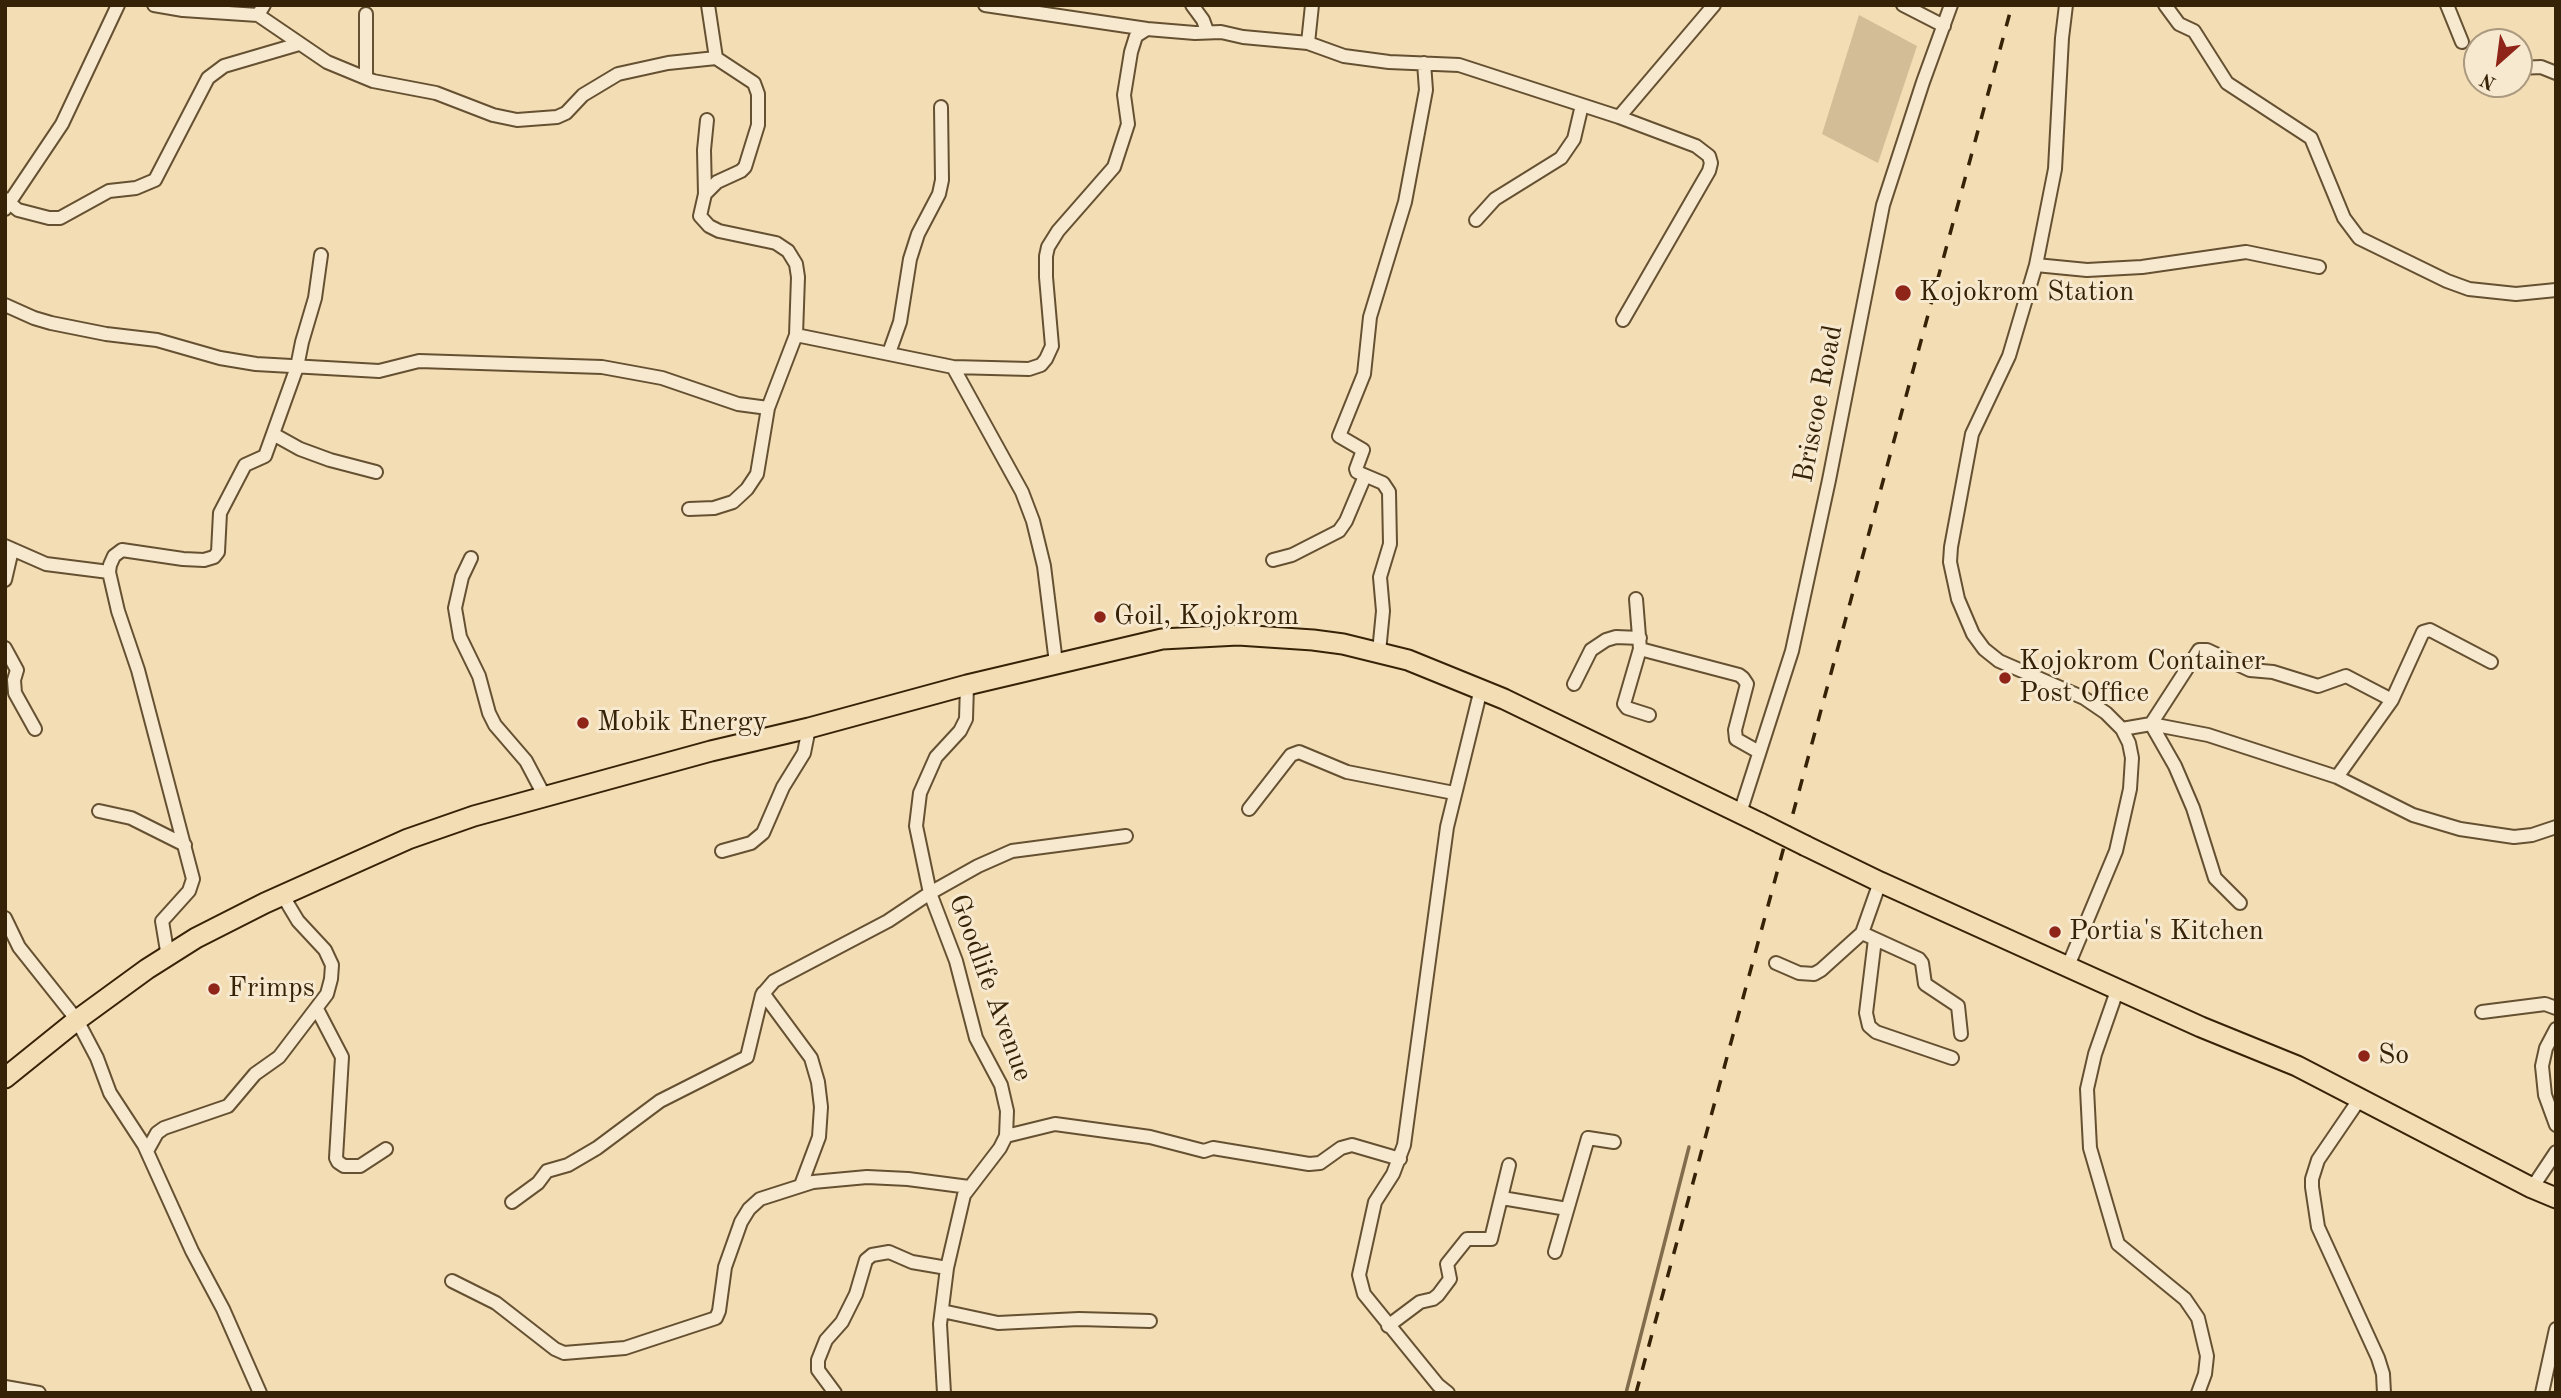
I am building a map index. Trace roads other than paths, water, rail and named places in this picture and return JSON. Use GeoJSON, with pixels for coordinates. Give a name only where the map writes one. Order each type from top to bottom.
{"type":"FeatureCollection","features":[{"type":"Feature","properties":{"kind":"highway"},"geometry":{"type":"LineString","coordinates":[[5,1079],[77,1020],[147,969],[196,938],[408,839],[474,816],[967,685],[1162,639],[1209,635],[1313,640],[1379,652],[1408,660],[1480,689],[1880,882],[2201,1027],[2297,1066],[2556,1198]]}},
{"type":"Feature","properties":{"kind":"street"},"geometry":{"type":"LineString","coordinates":[[118,5],[62,124],[7,204],[18,210],[60,218],[109,191],[136,188],[155,180],[208,78],[224,66],[299,44]]}},
{"type":"Feature","properties":{"kind":"street"},"geometry":{"type":"LineString","coordinates":[[154,5],[183,10],[261,10],[299,44],[327,62],[366,78],[436,93],[493,115],[517,120],[557,117],[566,113],[583,95],[618,74],[668,62],[716,58],[754,83],[758,94],[758,125],[745,167],[717,183],[705,194]]}},
{"type":"Feature","properties":{"kind":"street"},"geometry":{"type":"LineString","coordinates":[[708,5],[716,58]]}},
{"type":"Feature","properties":{"kind":"street"},"geometry":{"type":"LineString","coordinates":[[985,5],[1147,29],[1195,33],[1207,31],[1255,39],[1308,43],[1344,56],[1389,62],[1470,67],[1696,146],[1709,156],[1709,171],[1623,320]]}},
{"type":"Feature","properties":{"kind":"street"},"geometry":{"type":"LineString","coordinates":[[1192,5],[1207,31]]}},
{"type":"Feature","properties":{"kind":"street"},"geometry":{"type":"LineString","coordinates":[[1308,43],[1312,5]]}},
{"type":"Feature","properties":{"kind":"street"},"geometry":{"type":"LineString","coordinates":[[1619,117],[1714,5]]}},
{"type":"Feature","properties":{"kind":"street"},"geometry":{"type":"LineString","coordinates":[[1903,5],[1944,26]]}},
{"type":"Feature","properties":{"kind":"street","name":"Briscoe Road"},"geometry":{"type":"LineString","coordinates":[[1740,813],[1787,672],[1808,583],[1883,205],[1951,5]]}},
{"type":"Feature","properties":{"kind":"street"},"geometry":{"type":"LineString","coordinates":[[2066,5],[2060,59],[2055,169],[2036,265],[2009,356],[1972,434],[1951,547],[1952,581],[1973,634],[1984,649],[1999,661],[2084,698],[2106,713],[2122,729],[2129,743],[2132,758],[2130,789],[2123,823],[2108,873],[2068,966]]}},
{"type":"Feature","properties":{"kind":"street"},"geometry":{"type":"LineString","coordinates":[[2165,5],[2179,24],[2194,31],[2227,83],[2311,138],[2344,218],[2359,238],[2469,289],[2516,294],[2556,290]]}},
{"type":"Feature","properties":{"kind":"street"},"geometry":{"type":"LineString","coordinates":[[2447,5],[2462,42]]}},
{"type":"Feature","properties":{"kind":"street"},"geometry":{"type":"LineString","coordinates":[[366,14],[366,78]]}},
{"type":"Feature","properties":{"kind":"street"},"geometry":{"type":"LineString","coordinates":[[796,335],[954,367],[1029,369],[1041,365],[1052,346],[1046,278],[1048,247],[1058,231],[1114,167],[1128,124],[1124,95],[1131,52],[1136,36],[1147,29]]}},
{"type":"Feature","properties":{"kind":"street"},"geometry":{"type":"LineString","coordinates":[[1379,652],[1383,611],[1380,576],[1390,544],[1389,492],[1383,483],[1356,470],[1362,448],[1339,436],[1364,374],[1370,317],[1405,202],[1426,90],[1424,63]]}},
{"type":"Feature","properties":{"kind":"street"},"geometry":{"type":"LineString","coordinates":[[2533,68],[2556,73]]}},
{"type":"Feature","properties":{"kind":"street"},"geometry":{"type":"LineString","coordinates":[[1476,220],[1495,199],[1560,158],[1574,139],[1582,105]]}},
{"type":"Feature","properties":{"kind":"street"},"geometry":{"type":"LineString","coordinates":[[890,353],[900,322],[910,258],[918,234],[939,194],[942,180],[942,107]]}},
{"type":"Feature","properties":{"kind":"street"},"geometry":{"type":"LineString","coordinates":[[690,509],[715,508],[733,502],[747,489],[757,474],[768,408],[796,335],[798,277],[796,264],[788,251],[776,243],[719,230],[709,226],[700,216],[705,194],[703,161],[707,120]]}},
{"type":"Feature","properties":{"kind":"street"},"geometry":{"type":"LineString","coordinates":[[2036,265],[2087,270],[2142,267],[2246,252],[2319,267]]}},
{"type":"Feature","properties":{"kind":"street"},"geometry":{"type":"LineString","coordinates":[[168,957],[162,921],[189,891],[192,879],[185,845],[109,572],[114,556],[122,550],[183,559],[214,557],[220,544],[220,513],[241,470],[265,456],[297,367],[316,298],[321,255]]}},
{"type":"Feature","properties":{"kind":"street"},"geometry":{"type":"LineString","coordinates":[[5,305],[51,323],[106,334],[157,340],[220,358],[256,364],[379,371],[419,361],[602,366],[662,378],[738,404],[768,408]]}},
{"type":"Feature","properties":{"kind":"street"},"geometry":{"type":"LineString","coordinates":[[954,367],[1022,492],[1033,521],[1044,566],[1056,663]]}},
{"type":"Feature","properties":{"kind":"street"},"geometry":{"type":"LineString","coordinates":[[273,434],[300,449],[376,472]]}},
{"type":"Feature","properties":{"kind":"street"},"geometry":{"type":"LineString","coordinates":[[1273,560],[1292,555],[1339,531],[1346,522],[1364,476]]}},
{"type":"Feature","properties":{"kind":"street"},"geometry":{"type":"LineString","coordinates":[[5,580],[8,548],[46,564],[109,572]]}},
{"type":"Feature","properties":{"kind":"street"},"geometry":{"type":"LineString","coordinates":[[471,558],[462,577],[455,608],[460,637],[479,676],[495,725],[527,761],[545,797]]}},
{"type":"Feature","properties":{"kind":"street"},"geometry":{"type":"LineString","coordinates":[[1636,599],[1640,644],[1624,704],[1649,715]]}},
{"type":"Feature","properties":{"kind":"street"},"geometry":{"type":"LineString","coordinates":[[2337,778],[2392,700],[2421,635],[2426,630],[2491,663]]}},
{"type":"Feature","properties":{"kind":"street"},"geometry":{"type":"LineString","coordinates":[[1574,684],[1591,650],[1616,637],[1739,675],[1747,684],[1735,730],[1736,739],[1759,752]]}},
{"type":"Feature","properties":{"kind":"street"},"geometry":{"type":"LineString","coordinates":[[5,648],[16,667],[15,693],[35,729]]}},
{"type":"Feature","properties":{"kind":"street"},"geometry":{"type":"LineString","coordinates":[[2151,724],[2197,653],[2203,649],[2250,670],[2273,672],[2318,687],[2346,676],[2392,700]]}},
{"type":"Feature","properties":{"kind":"street","name":"Goodlife Avenue"},"geometry":{"type":"LineString","coordinates":[[967,685],[967,719],[936,757],[920,793],[916,826],[930,892],[956,961],[976,1038],[1001,1085],[1007,1111],[1006,1136]]}},
{"type":"Feature","properties":{"kind":"street"},"geometry":{"type":"LineString","coordinates":[[1448,1393],[1438,1385],[1388,1326],[1364,1294],[1359,1275],[1374,1202],[1400,1158],[1424,1010],[1447,827],[1480,689]]}},
{"type":"Feature","properties":{"kind":"street"},"geometry":{"type":"LineString","coordinates":[[2122,729],[2151,724],[2208,735],[2337,778],[2413,815],[2460,829],[2514,837],[2532,835],[2556,827]]}},
{"type":"Feature","properties":{"kind":"street"},"geometry":{"type":"LineString","coordinates":[[2151,724],[2175,766],[2193,808],[2215,878],[2240,903]]}},
{"type":"Feature","properties":{"kind":"street"},"geometry":{"type":"LineString","coordinates":[[722,851],[751,843],[762,833],[783,787],[804,753],[808,728]]}},
{"type":"Feature","properties":{"kind":"street"},"geometry":{"type":"LineString","coordinates":[[1249,809],[1291,755],[1299,752],[1347,772],[1454,793]]}},
{"type":"Feature","properties":{"kind":"street"},"geometry":{"type":"LineString","coordinates":[[99,811],[131,818],[185,845]]}},
{"type":"Feature","properties":{"kind":"street"},"geometry":{"type":"LineString","coordinates":[[512,1202],[538,1182],[547,1171],[568,1165],[597,1148],[660,1101],[747,1057],[763,993],[774,981],[888,921],[930,892],[1012,851],[1126,836]]}},
{"type":"Feature","properties":{"kind":"street"},"geometry":{"type":"LineString","coordinates":[[1776,963],[1799,973],[1814,974],[1821,970],[1862,933],[1880,882]]}},
{"type":"Feature","properties":{"kind":"street"},"geometry":{"type":"LineString","coordinates":[[147,1151],[157,1133],[164,1128],[228,1105],[255,1073],[279,1057],[327,994],[332,965],[325,950],[298,921],[283,896]]}},
{"type":"Feature","properties":{"kind":"street"},"geometry":{"type":"LineString","coordinates":[[5,918],[19,947],[77,1020],[97,1058],[110,1093],[147,1151],[174,1215],[223,1309],[260,1393]]}},
{"type":"Feature","properties":{"kind":"street"},"geometry":{"type":"LineString","coordinates":[[1862,933],[1919,959],[1925,984],[1958,1006],[1961,1034]]}},
{"type":"Feature","properties":{"kind":"street"},"geometry":{"type":"LineString","coordinates":[[1875,939],[1866,1013],[1869,1026],[1876,1032],[1952,1058]]}},
{"type":"Feature","properties":{"kind":"street"},"geometry":{"type":"LineString","coordinates":[[2118,988],[2095,1054],[2087,1089],[2090,1148],[2118,1244],[2185,1299],[2198,1318],[2207,1356],[2205,1374],[2198,1393]]}},
{"type":"Feature","properties":{"kind":"street"},"geometry":{"type":"LineString","coordinates":[[763,993],[811,1058],[818,1082],[821,1107],[819,1138],[801,1185]]}},
{"type":"Feature","properties":{"kind":"street"},"geometry":{"type":"LineString","coordinates":[[2482,1012],[2545,1004],[2556,1007]]}},
{"type":"Feature","properties":{"kind":"street"},"geometry":{"type":"LineString","coordinates":[[317,1009],[342,1057],[336,1158],[344,1166],[360,1166],[386,1149]]}},
{"type":"Feature","properties":{"kind":"street"},"geometry":{"type":"LineString","coordinates":[[2556,1029],[2546,1048],[2542,1066],[2545,1095],[2556,1125]]}},
{"type":"Feature","properties":{"kind":"street"},"geometry":{"type":"LineString","coordinates":[[2361,1097],[2318,1160],[2312,1187],[2318,1227],[2378,1358],[2383,1374],[2384,1393]]}},
{"type":"Feature","properties":{"kind":"street"},"geometry":{"type":"LineString","coordinates":[[944,1393],[942,1311],[947,1268],[964,1195],[995,1156],[1006,1136],[1055,1124],[1119,1131],[1204,1151],[1213,1148],[1309,1164],[1320,1163],[1340,1148],[1352,1146],[1400,1158]]}},
{"type":"Feature","properties":{"kind":"street"},"geometry":{"type":"LineString","coordinates":[[1555,1252],[1588,1138],[1614,1142]]}},
{"type":"Feature","properties":{"kind":"street"},"geometry":{"type":"LineString","coordinates":[[2532,1188],[2554,1158]]}},
{"type":"Feature","properties":{"kind":"street"},"geometry":{"type":"LineString","coordinates":[[1388,1326],[1420,1302],[1438,1295],[1450,1279],[1447,1264],[1467,1239],[1491,1239],[1509,1165]]}},
{"type":"Feature","properties":{"kind":"street"},"geometry":{"type":"LineString","coordinates":[[452,1281],[496,1303],[555,1349],[564,1353],[625,1348],[716,1318],[725,1267],[741,1222],[749,1209],[760,1199],[801,1185],[867,1177],[969,1187]]}},
{"type":"Feature","properties":{"kind":"street"},"geometry":{"type":"LineString","coordinates":[[1503,1198],[1567,1209]]}},
{"type":"Feature","properties":{"kind":"street"},"geometry":{"type":"LineString","coordinates":[[835,1393],[818,1370],[818,1360],[826,1340],[842,1322],[856,1294],[862,1266],[866,1260],[872,1255],[888,1252],[912,1262],[947,1268]]}},
{"type":"Feature","properties":{"kind":"street"},"geometry":{"type":"LineString","coordinates":[[942,1311],[998,1323],[1079,1319],[1150,1321]]}},
{"type":"Feature","properties":{"kind":"street"},"geometry":{"type":"LineString","coordinates":[[2542,1393],[2556,1329]]}},
{"type":"Feature","properties":{"kind":"street"},"geometry":{"type":"LineString","coordinates":[[5,1387],[39,1393]]}},
{"type":"Feature","properties":{"kind":"waterway"},"geometry":{"type":"LineString","coordinates":[[1626,1393],[1689,1147]]}},
{"type":"Feature","properties":{"kind":"railway"},"geometry":{"type":"LineString","coordinates":[[1636,1393],[2012,5]]}},
{"type":"Feature","properties":{"kind":"place","name":"Kojokrom Station"},"geometry":{"type":"Point","coordinates":[1903,293]}},
{"type":"Feature","properties":{"kind":"place","name":"Goil, Kojokrom"},"geometry":{"type":"Point","coordinates":[1100,617]}},
{"type":"Feature","properties":{"kind":"place","name":"Kojokrom Container Post Office"},"geometry":{"type":"Point","coordinates":[2005,678]}},
{"type":"Feature","properties":{"kind":"place","name":"Mobik Energy"},"geometry":{"type":"Point","coordinates":[583,723]}},
{"type":"Feature","properties":{"kind":"place","name":"Portia's Kitchen"},"geometry":{"type":"Point","coordinates":[2055,932]}},
{"type":"Feature","properties":{"kind":"place","name":"Frimps"},"geometry":{"type":"Point","coordinates":[214,989]}},
{"type":"Feature","properties":{"kind":"place","name":"So"},"geometry":{"type":"Point","coordinates":[2364,1056]}}]}
